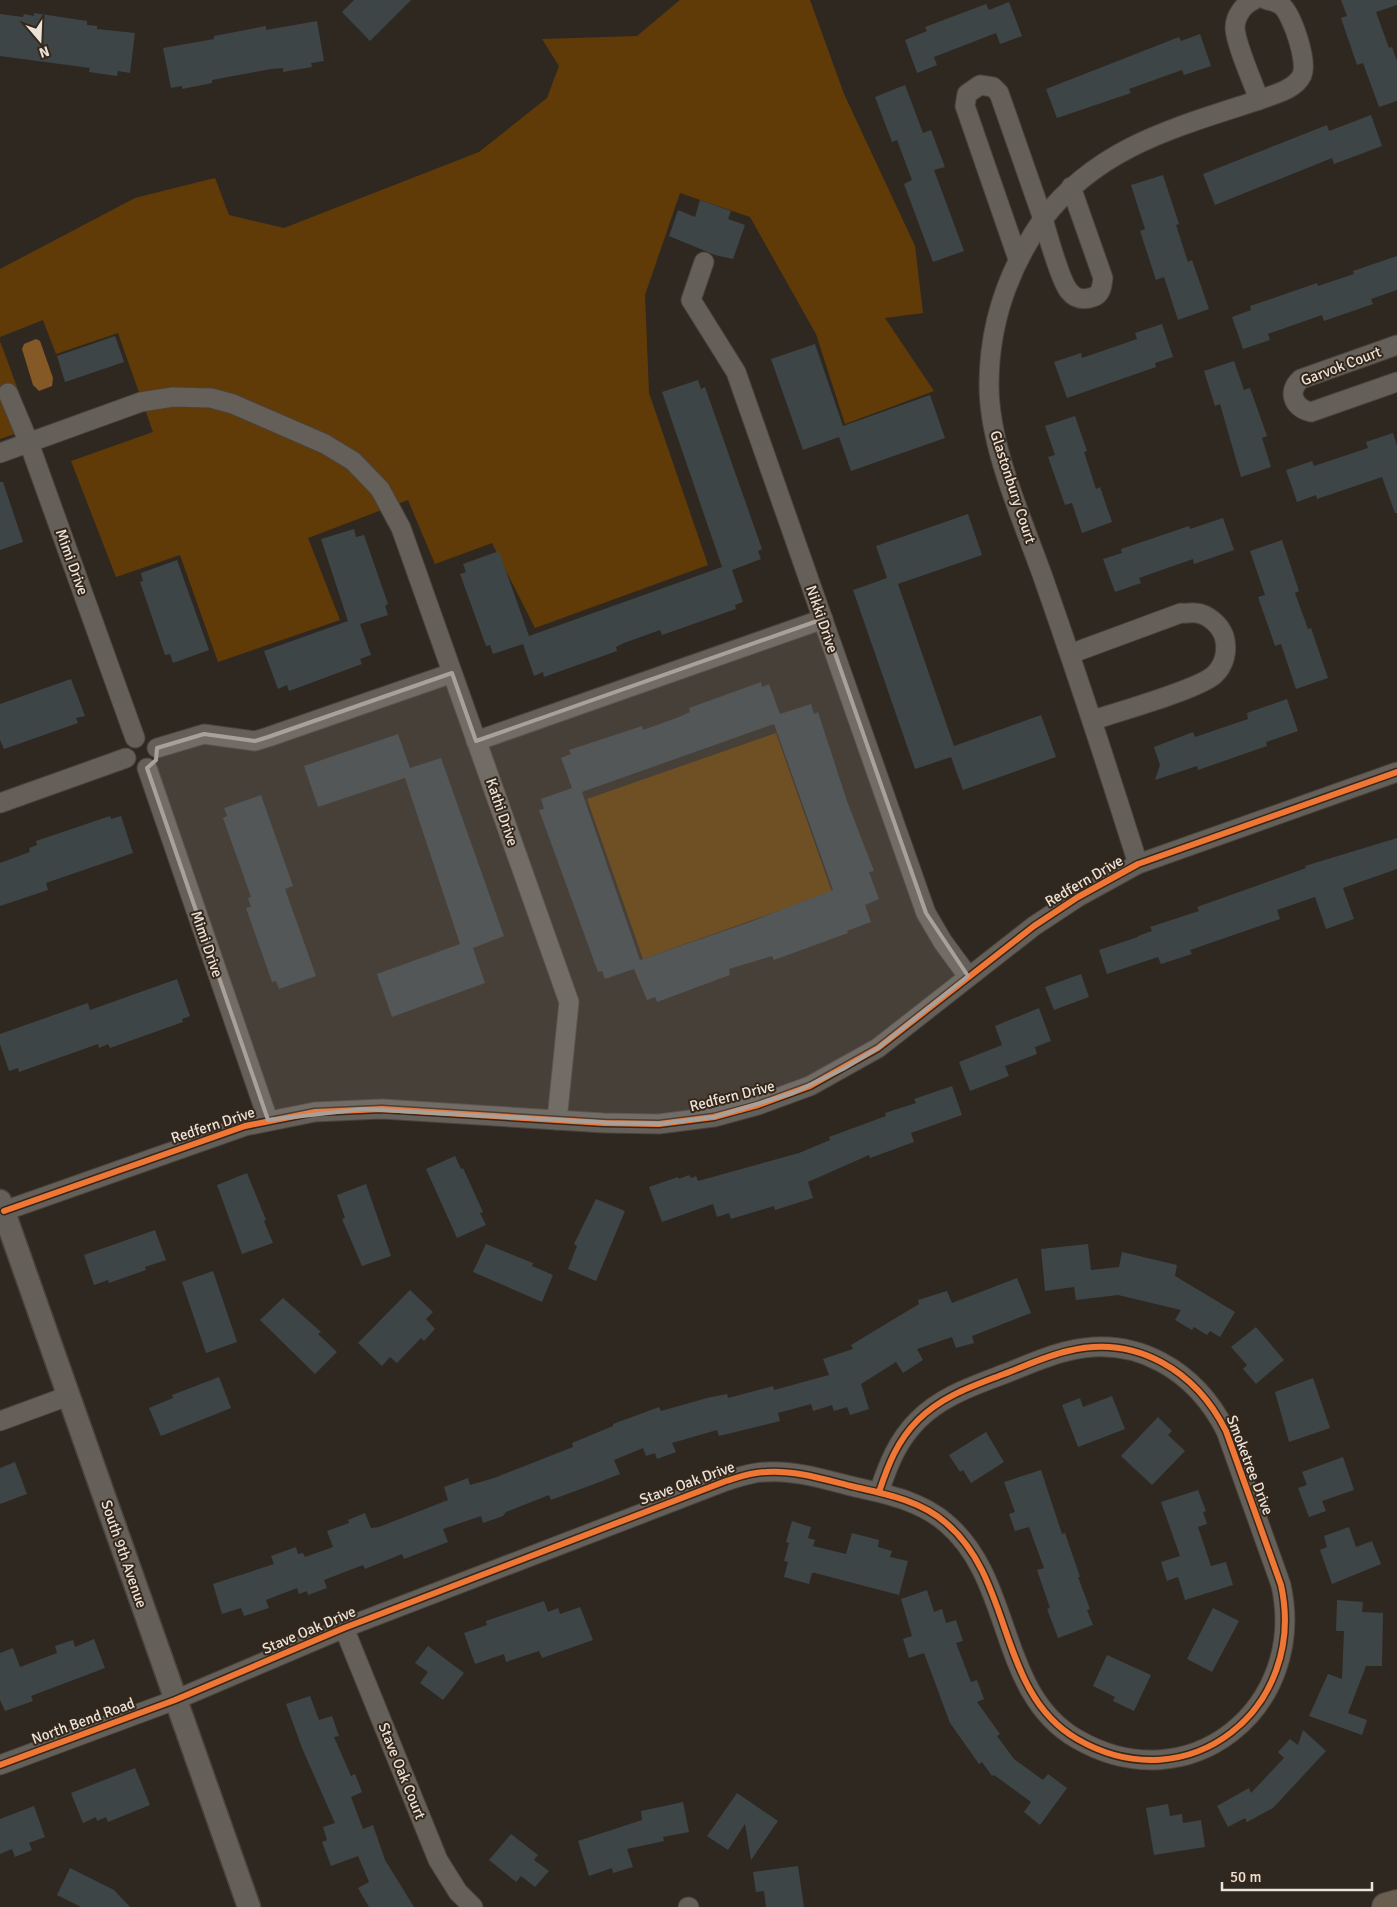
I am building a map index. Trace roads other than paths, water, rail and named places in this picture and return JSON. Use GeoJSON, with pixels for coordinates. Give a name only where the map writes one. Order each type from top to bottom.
{"type":"FeatureCollection","features":[{"type":"Feature","properties":{"kind":"highway"},"geometry":{"type":"LineString","coordinates":[[1386,1907],[1397,1904]]}},
{"type":"Feature","properties":{"kind":"street"},"geometry":{"type":"LineString","coordinates":[[1254,0],[1244,7],[1238,15],[1235,28],[1260,100]]}},
{"type":"Feature","properties":{"kind":"street","name":"Glastonbury Court"},"geometry":{"type":"LineString","coordinates":[[1138,864],[1093,720],[1000,456],[991,413],[989,373],[995,320],[1008,281],[1018,259],[1043,219],[1071,187],[1106,160],[1142,140],[1260,100],[1294,85],[1302,74],[1304,66],[1302,55],[1289,16],[1278,3],[1267,0]]}},
{"type":"Feature","properties":{"kind":"street"},"geometry":{"type":"LineString","coordinates":[[1018,259],[966,109],[965,100],[972,88],[985,85],[993,87],[999,93],[1069,292],[1078,299],[1097,296],[1100,292],[1102,278],[1071,187]]}},
{"type":"Feature","properties":{"kind":"street","name":"Nikki Drive"},"geometry":{"type":"LineString","coordinates":[[704,262],[691,300],[736,372],[926,913],[940,937],[968,976]]}},
{"type":"Feature","properties":{"kind":"street","name":"Garvok Court"},"geometry":{"type":"LineString","coordinates":[[1397,345],[1301,379],[1295,385],[1293,393],[1295,404],[1303,410],[1312,412],[1397,382]]}},
{"type":"Feature","properties":{"kind":"street","name":"Mimi Drive"},"geometry":{"type":"LineString","coordinates":[[8,393],[29,443],[135,738]]}},
{"type":"Feature","properties":{"kind":"street","name":"Kathi Drive"},"geometry":{"type":"LineString","coordinates":[[29,443],[141,402],[173,396],[211,398],[232,404],[337,451],[353,461],[372,480],[393,511],[568,1002],[557,1120]]}},
{"type":"Feature","properties":{"kind":"street"},"geometry":{"type":"LineString","coordinates":[[0,453],[29,443]]}},
{"type":"Feature","properties":{"kind":"street"},"geometry":{"type":"LineString","coordinates":[[1070,654],[1181,613],[1197,613],[1210,618],[1220,628],[1224,637],[1226,646],[1222,664],[1208,680],[1093,720]]}},
{"type":"Feature","properties":{"kind":"street"},"geometry":{"type":"LineString","coordinates":[[476,741],[822,619]]}},
{"type":"Feature","properties":{"kind":"street"},"geometry":{"type":"LineString","coordinates":[[157,748],[204,734],[255,740],[268,737],[452,673]]}},
{"type":"Feature","properties":{"kind":"street"},"geometry":{"type":"LineString","coordinates":[[135,738],[149,738],[157,748],[156,760],[147,768],[133,767],[126,758],[126,748],[135,738]]}},
{"type":"Feature","properties":{"kind":"street"},"geometry":{"type":"LineString","coordinates":[[0,803],[126,758]]}},
{"type":"Feature","properties":{"kind":"street","name":"Mimi Drive"},"geometry":{"type":"LineString","coordinates":[[147,768],[268,1120]]}},
{"type":"Feature","properties":{"kind":"street","name":"Redfern Drive"},"geometry":{"type":"LineString","coordinates":[[2,1206],[268,1120],[315,1112],[372,1109],[622,1124],[687,1121],[749,1108],[793,1093],[843,1069],[878,1048],[968,976],[1051,914],[1138,864],[1397,772]]}},
{"type":"Feature","properties":{"kind":"street","name":"South 9th Avenue"},"geometry":{"type":"LineString","coordinates":[[2,1206],[249,1907]]}},
{"type":"Feature","properties":{"kind":"street","name":"Smoketree Drive"},"geometry":{"type":"LineString","coordinates":[[879,1492],[891,1457],[918,1420],[957,1393],[1050,1356],[1086,1348],[1122,1348],[1157,1359],[1188,1379],[1217,1413],[1226,1431],[1281,1585],[1286,1621],[1279,1666],[1258,1706],[1240,1726],[1225,1738],[1192,1753]]}},
{"type":"Feature","properties":{"kind":"street"},"geometry":{"type":"LineString","coordinates":[[0,1421],[68,1396]]}},
{"type":"Feature","properties":{"kind":"street","name":"Stave Oak Drive"},"geometry":{"type":"LineString","coordinates":[[175,1700],[344,1628],[726,1481],[750,1474],[766,1472],[799,1474],[879,1492],[911,1502],[944,1521],[965,1541],[986,1575],[1027,1685],[1042,1708],[1062,1729],[1102,1752],[1137,1758],[1165,1759],[1192,1753]]}},
{"type":"Feature","properties":{"kind":"street","name":"Stave Oak Court"},"geometry":{"type":"LineString","coordinates":[[344,1628],[438,1860],[458,1892],[472,1907]]}},
{"type":"Feature","properties":{"kind":"street","name":"North Bend Road"},"geometry":{"type":"LineString","coordinates":[[0,1765],[175,1700]]}}]}
